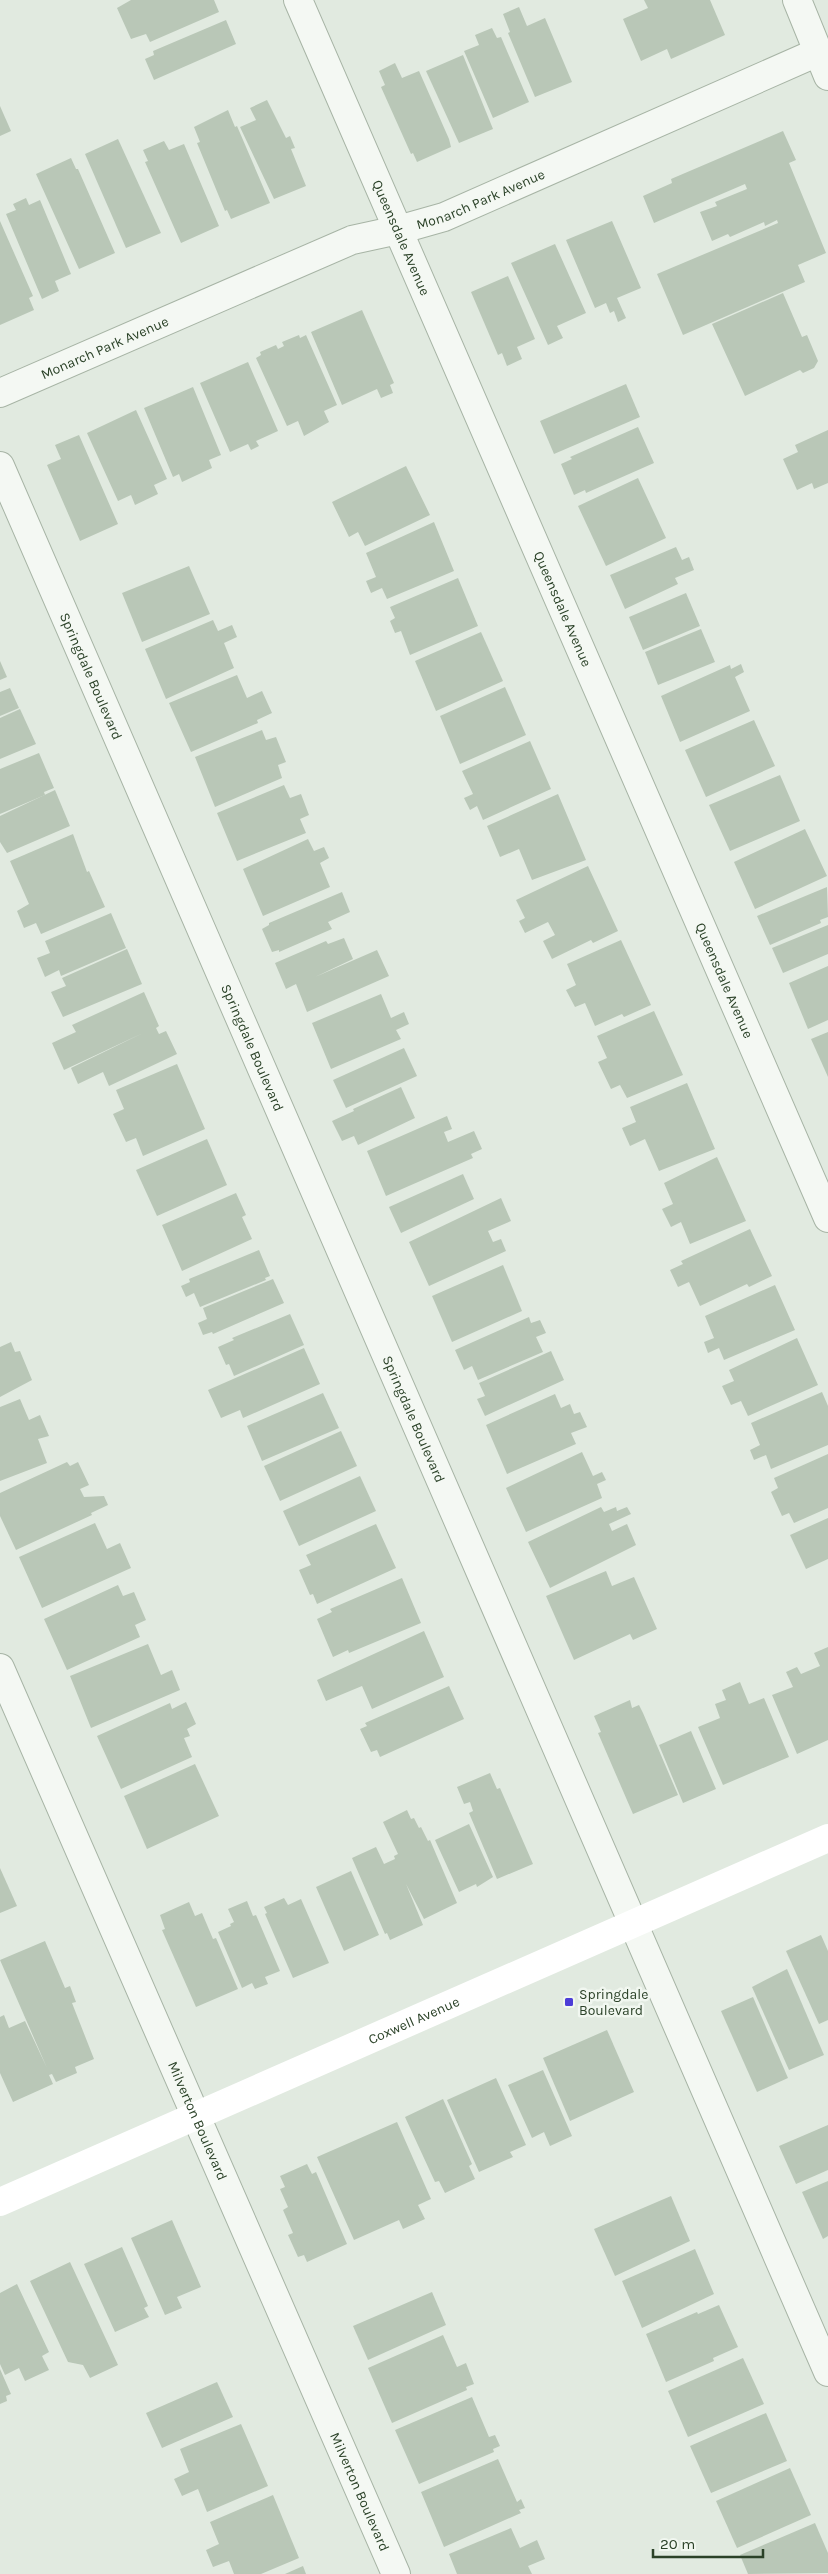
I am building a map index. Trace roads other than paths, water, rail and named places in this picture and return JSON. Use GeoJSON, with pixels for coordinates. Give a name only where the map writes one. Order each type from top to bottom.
{"type":"FeatureCollection","features":[{"type":"Feature","properties":{"kind":"main road","name":"Coxwell Avenue"},"geometry":{"type":"LineString","coordinates":[[0,2202],[633,1922],[828,1838]]}},
{"type":"Feature","properties":{"kind":"street","name":"Queensdale Avenue"},"geometry":{"type":"LineString","coordinates":[[298,0],[828,1218]]}},
{"type":"Feature","properties":{"kind":"street"},"geometry":{"type":"LineString","coordinates":[[797,0],[823,64]]}},
{"type":"Feature","properties":{"kind":"street","name":"Monarch Park Avenue"},"geometry":{"type":"LineString","coordinates":[[0,393],[352,240],[398,230],[444,216],[823,64]]}},
{"type":"Feature","properties":{"kind":"street","name":"Springdale Boulevard"},"geometry":{"type":"LineString","coordinates":[[0,466],[828,2372]]}},
{"type":"Feature","properties":{"kind":"street","name":"Milverton Boulevard"},"geometry":{"type":"LineString","coordinates":[[0,1668],[396,2574]]}},
{"type":"Feature","properties":{"kind":"place","name":"Springdale Boulevard"},"geometry":{"type":"Point","coordinates":[569,2002]}}]}
